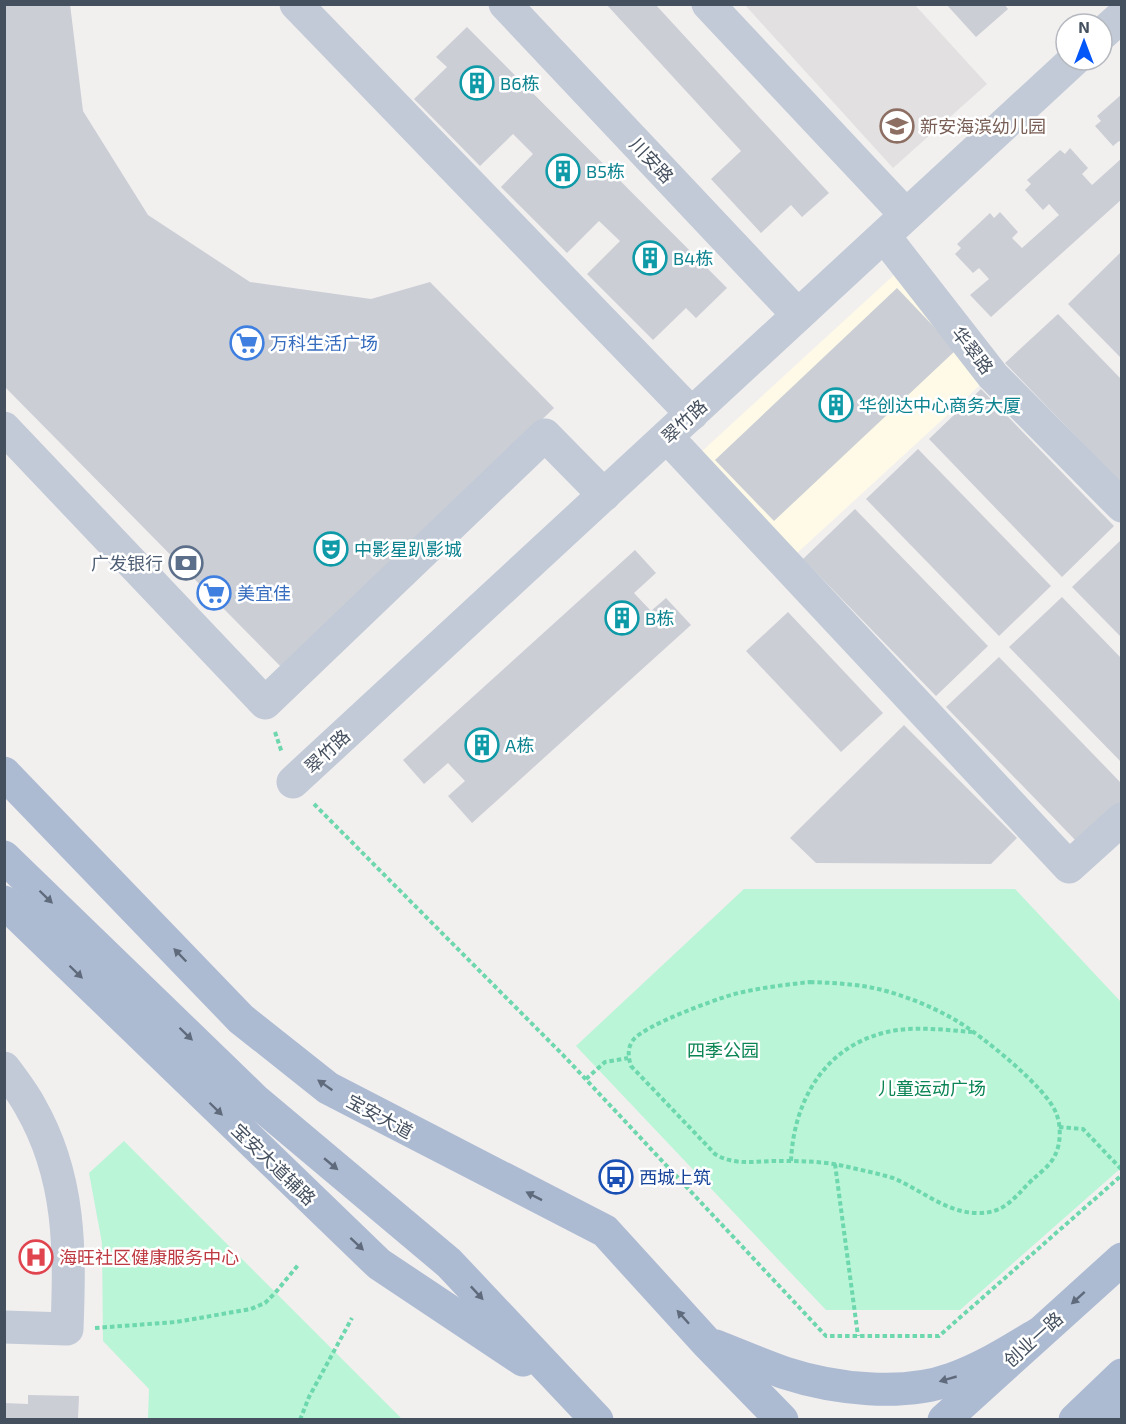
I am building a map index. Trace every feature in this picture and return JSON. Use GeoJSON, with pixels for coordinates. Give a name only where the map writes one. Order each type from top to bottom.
{"type":"FeatureCollection","features":[{"type":"Feature","properties":{"kind":"main road","name":"宝安大道"},"geometry":{"type":"LineString","coordinates":[[4,774],[241,1019],[328,1088],[605,1231],[706,1342],[782,1419]]}},
{"type":"Feature","properties":{"kind":"main road"},"geometry":{"type":"LineString","coordinates":[[4,857],[256,1101],[449,1263],[595,1418]]}},
{"type":"Feature","properties":{"kind":"main road","name":"宝安大道辅路"},"geometry":{"type":"LineString","coordinates":[[4,902],[379,1264],[571,1392]]}},
{"type":"Feature","properties":{"kind":"main road","name":"创业一路"},"geometry":{"type":"LineString","coordinates":[[944,1419],[1122,1259]]}},
{"type":"Feature","properties":{"kind":"main road"},"geometry":{"type":"LineString","coordinates":[[706,1342],[786,1374],[839,1386],[873,1389],[912,1387],[950,1380],[986,1364],[1038,1334]]}},
{"type":"Feature","properties":{"kind":"main road"},"geometry":{"type":"LineString","coordinates":[[1075,1419],[1122,1376]]}},
{"type":"Feature","properties":{"kind":"main road"},"geometry":{"type":"LineString","coordinates":[[1112,1419],[1122,1398]]}},
{"type":"Feature","properties":{"kind":"street"},"geometry":{"type":"LineString","coordinates":[[296,4],[692,414]]}},
{"type":"Feature","properties":{"kind":"street","name":"川安路"},"geometry":{"type":"LineString","coordinates":[[505,4],[798,315]]}},
{"type":"Feature","properties":{"kind":"street","name":"华翠路"},"geometry":{"type":"LineString","coordinates":[[708,4],[895,226],[993,376],[1122,506]]}},
{"type":"Feature","properties":{"kind":"street","name":"翠竹路"},"geometry":{"type":"LineString","coordinates":[[293,782],[1061,72]]}},
{"type":"Feature","properties":{"kind":"street"},"geometry":{"type":"LineString","coordinates":[[4,428],[264,703],[544,435],[604,495]]}},
{"type":"Feature","properties":{"kind":"street"},"geometry":{"type":"LineString","coordinates":[[667,437],[1069,867],[1122,819]]}},
{"type":"Feature","properties":{"kind":"street"},"geometry":{"type":"LineString","coordinates":[[4,1068],[30,1105],[46,1138],[58,1176],[67,1222],[70,1267],[67,1329],[4,1327]]}},
{"type":"Feature","properties":{"kind":"path"},"geometry":{"type":"LineString","coordinates":[[264,703],[293,782],[586,1079],[826,1336],[939,1336],[1122,1175]]}},
{"type":"Feature","properties":{"kind":"path"},"geometry":{"type":"LineString","coordinates":[[810,982],[846,984],[885,990],[920,1002],[973,1032],[991,1045],[1050,1101],[1057,1114],[1059,1127],[1056,1154],[1047,1166],[1006,1206],[986,1213],[959,1210],[892,1178],[835,1164],[724,1160],[715,1154],[631,1065],[628,1058],[629,1048],[634,1039],[645,1031],[689,1010],[732,995],[774,986],[810,982]]}},
{"type":"Feature","properties":{"kind":"path"},"geometry":{"type":"LineString","coordinates":[[791,1161],[795,1127],[802,1103],[811,1085],[825,1067],[847,1049],[870,1036],[899,1030],[932,1029],[973,1032]]}},
{"type":"Feature","properties":{"kind":"path"},"geometry":{"type":"LineString","coordinates":[[586,1079],[605,1062],[628,1058]]}},
{"type":"Feature","properties":{"kind":"path"},"geometry":{"type":"LineString","coordinates":[[1059,1127],[1083,1129],[1122,1170]]}},
{"type":"Feature","properties":{"kind":"path"},"geometry":{"type":"LineString","coordinates":[[835,1164],[858,1336]]}},
{"type":"Feature","properties":{"kind":"path"},"geometry":{"type":"LineString","coordinates":[[67,1329],[176,1322],[251,1309],[264,1303],[275,1293],[299,1264]]}},
{"type":"Feature","properties":{"kind":"path"},"geometry":{"type":"LineString","coordinates":[[300,1419],[309,1396],[352,1318]]}},
{"type":"Feature","properties":{"kind":"shaded area","name":"新安海滨幼儿园"},"geometry":{"type":"Polygon","coordinates":[[[745,5],[915,5],[987,84],[893,168],[745,5]]]}},
{"type":"Feature","properties":{"kind":"shaded area","name":"华创达中心商务大厦"},"geometry":{"type":"Polygon","coordinates":[[[895,274],[990,376],[795,555],[700,453],[895,274]]]}},
{"type":"Feature","properties":{"kind":"green space","name":"四季公园"},"geometry":{"type":"Polygon","coordinates":[[[744,889],[1015,889],[1121,1002],[1121,1168],[960,1310],[826,1310],[576,1046],[744,889]]]}},
{"type":"Feature","properties":{"kind":"green space"},"geometry":{"type":"Polygon","coordinates":[[[124,1141],[402,1419],[148,1419],[149,1389],[103,1341],[102,1243],[89,1173],[124,1141]]]}},
{"type":"Feature","properties":{"kind":"building","name":"万科生活广场"},"geometry":{"type":"Polygon","coordinates":[[[4,4],[70,4],[83,111],[148,215],[250,282],[371,299],[430,282],[554,408],[284,670],[4,386],[4,4]]]}},
{"type":"Feature","properties":{"kind":"building"},"geometry":{"type":"Polygon","coordinates":[[[606,4],[655,4],[829,193],[802,217],[791,205],[761,233],[711,179],[741,151],[606,4]]]}},
{"type":"Feature","properties":{"kind":"building"},"geometry":{"type":"Polygon","coordinates":[[[946,4],[1004,4],[1008,9],[976,37],[946,4]]]}},
{"type":"Feature","properties":{"kind":"building"},"geometry":{"type":"Polygon","coordinates":[[[467,27],[727,288],[696,318],[686,308],[653,340],[587,274],[620,241],[599,221],[567,253],[501,187],[533,154],[513,134],[480,166],[414,99],[447,67],[436,57],[467,27]]]}},
{"type":"Feature","properties":{"kind":"building"},"geometry":{"type":"Polygon","coordinates":[[[1122,94],[1122,143],[1119,141],[1113,146],[1095,126],[1101,121],[1097,116],[1122,94]]]}},
{"type":"Feature","properties":{"kind":"building"},"geometry":{"type":"Polygon","coordinates":[[[1070,148],[1088,168],[1082,174],[1092,185],[1122,158],[1122,199],[991,317],[970,295],[989,279],[979,268],[973,273],[955,254],[961,248],[957,244],[990,213],[994,218],[1000,212],[1018,232],[1012,238],[1022,248],[1059,215],[1049,204],[1043,210],[1025,190],[1031,184],[1027,180],[1060,150],[1065,154],[1070,148]]]}},
{"type":"Feature","properties":{"kind":"building"},"geometry":{"type":"Polygon","coordinates":[[[1120,253],[1122,255],[1122,359],[1068,304],[1120,253]]]}},
{"type":"Feature","properties":{"kind":"building","name":"华创达中心商务大厦"},"geometry":{"type":"Polygon","coordinates":[[[897,288],[956,350],[774,521],[715,460],[897,288]]]}},
{"type":"Feature","properties":{"kind":"building"},"geometry":{"type":"Polygon","coordinates":[[[1058,314],[1122,380],[1122,484],[1005,363],[1058,314]]]}},
{"type":"Feature","properties":{"kind":"building"},"geometry":{"type":"Polygon","coordinates":[[[981,389],[1114,526],[1062,577],[929,439],[981,389]]]}},
{"type":"Feature","properties":{"kind":"building"},"geometry":{"type":"Polygon","coordinates":[[[918,449],[1051,586],[999,636],[866,499],[918,449]]]}},
{"type":"Feature","properties":{"kind":"building"},"geometry":{"type":"Polygon","coordinates":[[[855,509],[988,646],[936,696],[803,559],[855,509]]]}},
{"type":"Feature","properties":{"kind":"building"},"geometry":{"type":"Polygon","coordinates":[[[1122,539],[1122,638],[1072,587],[1122,539]]]}},
{"type":"Feature","properties":{"kind":"building"},"geometry":{"type":"Polygon","coordinates":[[[635,550],[656,573],[634,593],[651,611],[666,598],[691,625],[472,823],[448,796],[465,781],[448,763],[424,784],[403,760],[635,550]]]}},
{"type":"Feature","properties":{"kind":"building"},"geometry":{"type":"Polygon","coordinates":[[[1062,597],[1122,659],[1122,763],[1009,647],[1062,597]]]}},
{"type":"Feature","properties":{"kind":"building"},"geometry":{"type":"Polygon","coordinates":[[[788,612],[883,713],[841,752],[746,651],[788,612]]]}},
{"type":"Feature","properties":{"kind":"building"},"geometry":{"type":"Polygon","coordinates":[[[999,657],[1122,784],[1122,805],[1080,845],[946,707],[999,657]]]}},
{"type":"Feature","properties":{"kind":"building"},"geometry":{"type":"Polygon","coordinates":[[[904,725],[1017,838],[991,864],[816,863],[790,838],[904,725]]]}},
{"type":"Feature","properties":{"kind":"building"},"geometry":{"type":"Polygon","coordinates":[[[28,1395],[79,1396],[78,1419],[4,1419],[4,1403],[28,1404],[28,1395]]]}},
{"type":"Feature","properties":{"kind":"place","name":"B6栋"},"geometry":{"type":"Point","coordinates":[477,83]}},
{"type":"Feature","properties":{"kind":"place","name":"新安海滨幼儿园"},"geometry":{"type":"Point","coordinates":[897,126]}},
{"type":"Feature","properties":{"kind":"place","name":"B5栋"},"geometry":{"type":"Point","coordinates":[563,171]}},
{"type":"Feature","properties":{"kind":"place","name":"B4栋"},"geometry":{"type":"Point","coordinates":[650,258]}},
{"type":"Feature","properties":{"kind":"place","name":"万科生活广场"},"geometry":{"type":"Point","coordinates":[247,343]}},
{"type":"Feature","properties":{"kind":"place","name":"华创达中心商务大厦"},"geometry":{"type":"Point","coordinates":[836,405]}},
{"type":"Feature","properties":{"kind":"place","name":"中影星趴影城"},"geometry":{"type":"Point","coordinates":[331,549]}},
{"type":"Feature","properties":{"kind":"place","name":"广发银行"},"geometry":{"type":"Point","coordinates":[186,563]}},
{"type":"Feature","properties":{"kind":"place","name":"美宜佳"},"geometry":{"type":"Point","coordinates":[214,593]}},
{"type":"Feature","properties":{"kind":"place","name":"B栋"},"geometry":{"type":"Point","coordinates":[622,618]}},
{"type":"Feature","properties":{"kind":"place","name":"A栋"},"geometry":{"type":"Point","coordinates":[482,745]}},
{"type":"Feature","properties":{"kind":"place","name":"西城上筑"},"geometry":{"type":"Point","coordinates":[616,1177]}},
{"type":"Feature","properties":{"kind":"place","name":"海旺社区健康服务中心"},"geometry":{"type":"Point","coordinates":[36,1257]}},
{"type":"Feature","properties":{"kind":"park label","name":"儿童运动广场"},"geometry":{"type":"Point","coordinates":[932,1088]}}]}
